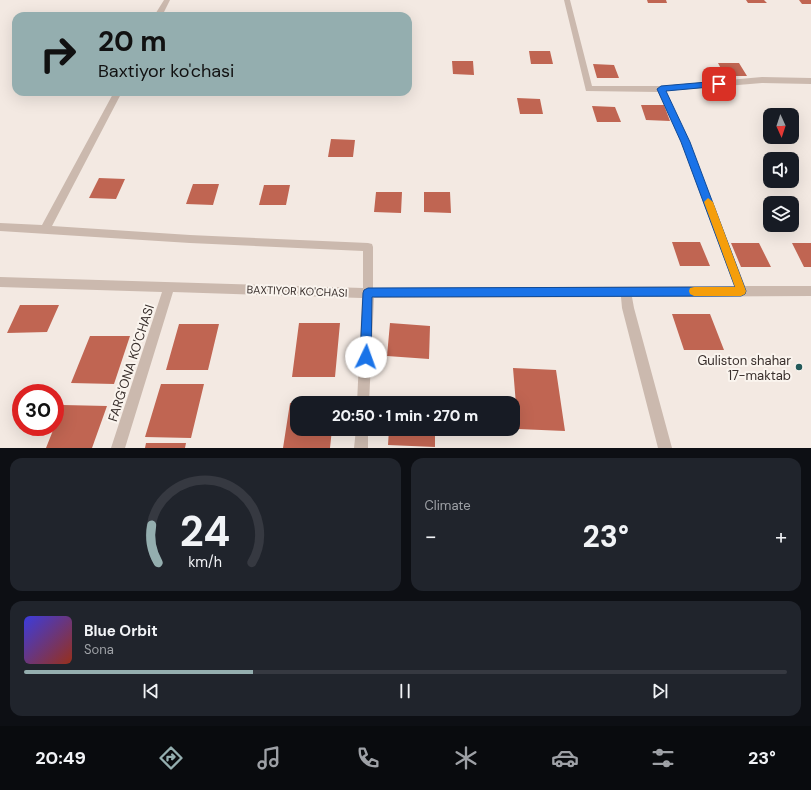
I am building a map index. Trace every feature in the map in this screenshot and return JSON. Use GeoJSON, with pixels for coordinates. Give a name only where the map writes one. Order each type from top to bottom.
{"type":"FeatureCollection","features":[{"type":"Feature","properties":{"kind":"street"},"geometry":{"type":"LineString","coordinates":[[160,12],[166,0]]}},
{"type":"Feature","properties":{"kind":"street"},"geometry":{"type":"LineString","coordinates":[[567,0],[589,89],[661,89],[762,80],[811,81]]}},
{"type":"Feature","properties":{"kind":"street"},"geometry":{"type":"LineString","coordinates":[[661,89],[686,142],[741,291]]}},
{"type":"Feature","properties":{"kind":"street"},"geometry":{"type":"LineString","coordinates":[[45,230],[116,96]]}},
{"type":"Feature","properties":{"kind":"street"},"geometry":{"type":"LineString","coordinates":[[0,227],[190,239],[368,247],[368,293],[363,396]]}},
{"type":"Feature","properties":{"kind":"street","name":"BAXTIYOR KO'CHASI"},"geometry":{"type":"LineString","coordinates":[[0,282],[368,293],[811,291]]}},
{"type":"Feature","properties":{"kind":"street","name":"FARG'ONA KO'CHASI"},"geometry":{"type":"LineString","coordinates":[[118,448],[169,287]]}},
{"type":"Feature","properties":{"kind":"street"},"geometry":{"type":"LineString","coordinates":[[626,291],[628,308],[666,448]]}},
{"type":"Feature","properties":{"kind":"street"},"geometry":{"type":"LineString","coordinates":[[361,448],[362,436]]}},
{"type":"Feature","properties":{"kind":"building"},"geometry":{"type":"Polygon","coordinates":[[[647,0],[666,0],[667,3],[648,3],[647,0]]]}},
{"type":"Feature","properties":{"kind":"building"},"geometry":{"type":"Polygon","coordinates":[[[746,0],[764,0],[767,3],[748,3],[746,0]]]}},
{"type":"Feature","properties":{"kind":"building"},"geometry":{"type":"Polygon","coordinates":[[[799,0],[811,0],[811,4],[802,4],[799,0]]]}},
{"type":"Feature","properties":{"kind":"building"},"geometry":{"type":"Polygon","coordinates":[[[529,51],[550,51],[553,64],[531,64],[529,51]]]}},
{"type":"Feature","properties":{"kind":"building"},"geometry":{"type":"Polygon","coordinates":[[[452,61],[473,61],[474,75],[453,74],[452,61]]]}},
{"type":"Feature","properties":{"kind":"building"},"geometry":{"type":"Polygon","coordinates":[[[718,63],[739,63],[747,76],[725,76],[718,63]]]}},
{"type":"Feature","properties":{"kind":"building"},"geometry":{"type":"Polygon","coordinates":[[[593,64],[614,65],[619,78],[597,78],[593,64]]]}},
{"type":"Feature","properties":{"kind":"building"},"geometry":{"type":"Polygon","coordinates":[[[517,98],[540,99],[543,114],[520,114],[517,98]]]}},
{"type":"Feature","properties":{"kind":"building"},"geometry":{"type":"Polygon","coordinates":[[[641,105],[664,105],[670,121],[646,120],[641,105]]]}},
{"type":"Feature","properties":{"kind":"building"},"geometry":{"type":"Polygon","coordinates":[[[592,106],[615,107],[621,122],[597,122],[592,106]]]}},
{"type":"Feature","properties":{"kind":"building"},"geometry":{"type":"Polygon","coordinates":[[[331,139],[355,140],[353,157],[328,157],[331,139]]]}},
{"type":"Feature","properties":{"kind":"building"},"geometry":{"type":"Polygon","coordinates":[[[99,178],[125,179],[116,199],[89,198],[99,178]]]}},
{"type":"Feature","properties":{"kind":"building"},"geometry":{"type":"Polygon","coordinates":[[[193,184],[219,184],[213,205],[186,204],[193,184]]]}},
{"type":"Feature","properties":{"kind":"building"},"geometry":{"type":"Polygon","coordinates":[[[264,185],[290,185],[286,205],[259,205],[264,185]]]}},
{"type":"Feature","properties":{"kind":"building"},"geometry":{"type":"Polygon","coordinates":[[[376,192],[402,192],[401,213],[374,212],[376,192]]]}},
{"type":"Feature","properties":{"kind":"building"},"geometry":{"type":"Polygon","coordinates":[[[424,192],[450,192],[451,213],[424,212],[424,192]]]}},
{"type":"Feature","properties":{"kind":"building"},"geometry":{"type":"Polygon","coordinates":[[[672,242],[700,242],[710,266],[680,266],[672,242]]]}},
{"type":"Feature","properties":{"kind":"building"},"geometry":{"type":"Polygon","coordinates":[[[731,243],[759,243],[771,267],[741,267],[731,243]]]}},
{"type":"Feature","properties":{"kind":"building"},"geometry":{"type":"Polygon","coordinates":[[[792,243],[811,243],[811,267],[804,267],[792,243]]]}},
{"type":"Feature","properties":{"kind":"building"},"geometry":{"type":"Polygon","coordinates":[[[20,305],[59,305],[47,332],[7,333],[20,305]]]}},
{"type":"Feature","properties":{"kind":"building"},"geometry":{"type":"Polygon","coordinates":[[[672,314],[710,314],[724,350],[684,350],[672,314]]]}},
{"type":"Feature","properties":{"kind":"building"},"geometry":{"type":"Polygon","coordinates":[[[299,323],[340,323],[335,377],[292,377],[299,323]]]}},
{"type":"Feature","properties":{"kind":"building"},"geometry":{"type":"Polygon","coordinates":[[[390,323],[430,326],[429,359],[387,356],[390,323]]]}},
{"type":"Feature","properties":{"kind":"building"},"geometry":{"type":"Polygon","coordinates":[[[179,324],[219,324],[208,370],[166,370],[179,324]]]}},
{"type":"Feature","properties":{"kind":"building"},"geometry":{"type":"Polygon","coordinates":[[[90,336],[130,336],[114,384],[71,383],[90,336]]]}},
{"type":"Feature","properties":{"kind":"building"},"geometry":{"type":"Polygon","coordinates":[[[513,368],[556,370],[565,431],[520,429],[520,396],[515,396],[513,368]]]}},
{"type":"Feature","properties":{"kind":"building"},"geometry":{"type":"Polygon","coordinates":[[[161,384],[204,384],[191,438],[145,437],[161,384]]]}},
{"type":"Feature","properties":{"kind":"building"},"geometry":{"type":"Polygon","coordinates":[[[290,403],[290,436],[331,436],[330,448],[283,448],[290,403]]]}},
{"type":"Feature","properties":{"kind":"building"},"geometry":{"type":"Polygon","coordinates":[[[64,405],[107,406],[92,448],[46,448],[51,436],[64,436],[64,405]]]}},
{"type":"Feature","properties":{"kind":"building"},"geometry":{"type":"Polygon","coordinates":[[[389,436],[435,436],[435,447],[388,445],[389,436]]]}},
{"type":"Feature","properties":{"kind":"building"},"geometry":{"type":"Polygon","coordinates":[[[146,443],[186,443],[185,448],[145,448],[146,443]]]}},
{"type":"Feature","properties":{"kind":"slow traffic"},"geometry":{"type":"LineString","coordinates":[[694,291],[741,291],[708,202]]}},
{"type":"Feature","properties":{"kind":"place","name":"Guliston shahar 17-maktab"},"geometry":{"type":"Point","coordinates":[799,367]}},
{"type":"Feature","properties":{"kind":"route"},"geometry":{"type":"LineString","coordinates":[[366,357],[368,293],[741,291],[686,142],[661,89],[719,84]]}}]}
